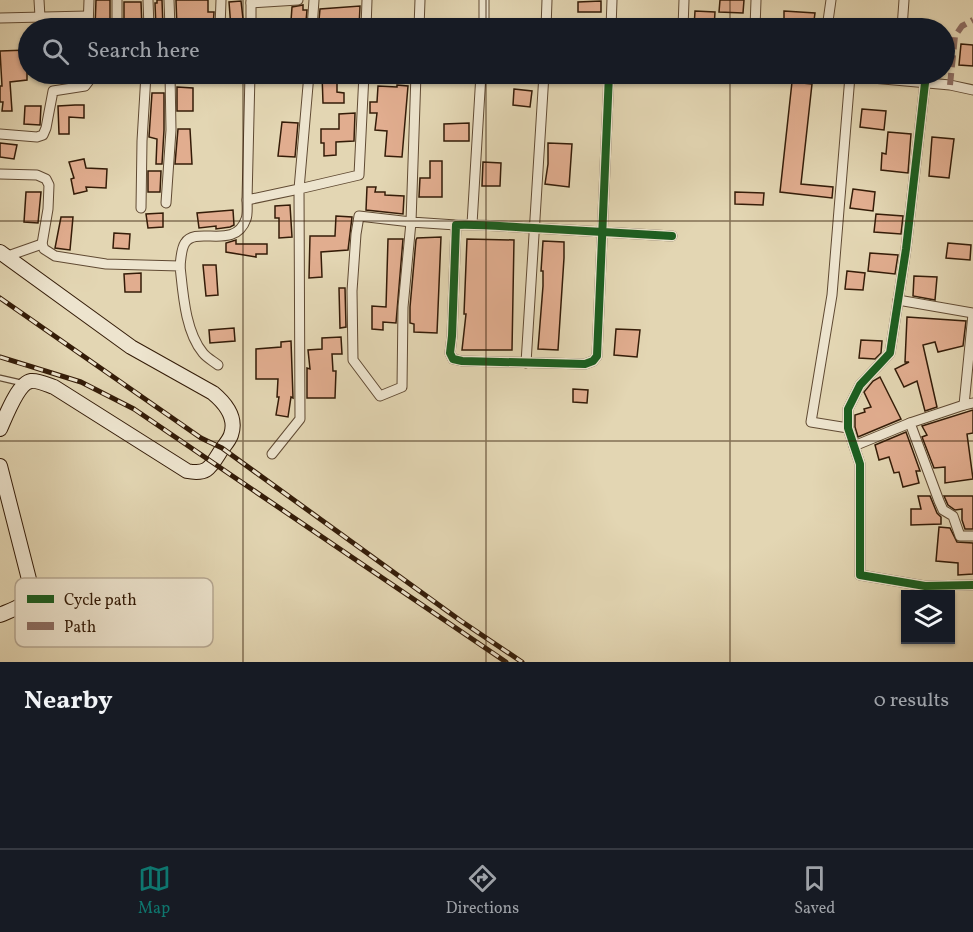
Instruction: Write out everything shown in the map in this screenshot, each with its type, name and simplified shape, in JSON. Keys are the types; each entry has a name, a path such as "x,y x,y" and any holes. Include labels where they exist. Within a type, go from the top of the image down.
{"street":[{"path":"39,0 40,17"},
{"path":"0,18 88,16 89,0"},
{"path":"117,0 117,18"},
{"path":"148,0 149,18"},
{"path":"169,0 170,18"},
{"path":"220,18 221,0"},
{"path":"251,18 251,2 298,0"},
{"path":"313,18 315,0"},
{"path":"366,18 367,0"},
{"path":"419,18 420,0"},
{"path":"484,0 484,18"},
{"path":"546,18 547,0"},
{"path":"611,18 612,0"},
{"path":"683,18 684,0"},
{"path":"755,18 756,0"},
{"path":"828,18 831,0"},
{"path":"903,18 904,0"},
{"path":"0,134 37,137 43,135 53,91 87,84"},
{"path":"141,208 145,84"},
{"path":"166,203 171,130 170,84"},
{"path":"218,365 203,354 186,316 180,266 186,240 193,237 221,237 238,231 246,218 250,84"},
{"path":"272,454 300,419 299,189 308,84"},
{"path":"247,200 359,175 364,84"},
{"path":"416,84 411,222 403,307 402,387 380,396 353,360 352,291 359,216 411,222 456,225 472,224 672,236"},
{"path":"472,224 480,84"},
{"path":"526,363 543,84"},
{"path":"456,225 450,353 453,359 585,364 593,361 597,356 608,84"},
{"path":"848,428 811,422 832,295 849,84"},
{"path":"925,84 890,352 860,385 848,410 848,428 860,464 860,575 925,586 973,585"},
{"path":"938,84 973,90"},
{"path":"0,174 37,176 46,179 49,184 48,201 42,244 44,249 55,256 134,266 180,266"},
{"path":"3,254 42,244"},
{"path":"0,429 11,404 25,384 31,381 54,387 187,471 199,473 208,469 231,435 229,412 223,402 213,393 131,347 3,254"},
{"path":"854,446 910,423 968,404 973,314 898,300"},
{"path":"910,423 943,510 953,516 960,536 973,536"},
{"path":"0,466 29,578"},
{"path":"0,615 15,608"}],"lane":[{"path":"0,378 25,384"}],"building":[{"path":"96,0 110,0 110,18 95,18"},
{"path":"157,0 162,0 163,18 156,18 155,3"},
{"path":"176,0 208,0 208,12 214,12 214,18 177,18"},
{"path":"720,0 744,0 743,13 719,12"},
{"path":"241,1 243,18 230,18 229,2"},
{"path":"601,1 601,12 578,12 578,2"},
{"path":"124,2 141,2 142,18 124,18"},
{"path":"303,5 303,10 307,10 306,18 291,18 292,7"},
{"path":"360,6 359,18 319,18 320,9"},
{"path":"695,11 715,12 715,18 695,18"},
{"path":"784,11 815,13 814,18 784,18"},
{"path":"961,44 973,45 973,66 959,65"},
{"path":"18,50 18,81 10,82 12,111 2,111 3,102 0,102 0,86 2,86 0,51"},
{"path":"322,84 337,84 337,92 344,93 344,103 323,103"},
{"path":"792,84 812,84 801,184 833,187 832,198 780,192"},
{"path":"397,85 408,86 402,157 385,156 387,131 375,130 377,113 370,113 370,102 377,102 378,86 397,87"},
{"path":"177,87 193,88 193,111 177,111"},
{"path":"514,89 532,91 530,107 513,105"},
{"path":"152,93 164,93 162,164 156,164 157,139 149,137"},
{"path":"84,105 84,118 69,117 69,134 59,134 58,106"},
{"path":"25,106 41,106 40,125 24,124"},
{"path":"862,109 886,111 884,130 860,127"},
{"path":"355,113 354,141 336,142 336,155 324,156 321,129 339,129 339,114"},
{"path":"282,122 298,123 295,157 278,156"},
{"path":"469,123 469,141 444,141 444,124"},
{"path":"178,129 190,129 192,164 175,164"},
{"path":"888,132 911,134 908,173 881,170 882,153 886,154"},
{"path":"932,137 954,139 949,178 929,176"},
{"path":"0,143 17,145 14,159 0,157"},
{"path":"548,143 572,144 569,187 545,184"},
{"path":"84,159 86,168 107,169 106,188 86,187 87,191 74,194 71,179 74,178 69,162"},
{"path":"430,161 442,161 442,197 419,197 420,178 430,178"},
{"path":"483,162 501,163 500,186 482,186"},
{"path":"148,171 161,171 160,192 148,192"},
{"path":"367,187 376,187 375,192 385,192 385,195 404,196 403,214 366,210"},
{"path":"853,189 875,192 873,211 850,208"},
{"path":"26,192 41,192 38,223 24,222"},
{"path":"735,192 764,193 763,205 735,204"},
{"path":"290,205 292,237 279,238 279,218 275,218 275,206"},
{"path":"233,210 234,225 216,229 216,226 199,228 197,213"},
{"path":"163,213 163,227 148,228 146,214"},
{"path":"876,214 903,216 901,234 874,232"},
{"path":"336,216 352,217 348,250 321,252 322,277 309,278 310,236 335,236"},
{"path":"61,217 73,217 70,250 55,248"},
{"path":"114,233 130,234 129,249 113,248"},
{"path":"441,237 437,333 414,332 414,324 410,323 410,307 416,240 417,238"},
{"path":"388,239 403,239 396,323 383,322 383,330 372,329 372,306 386,307"},
{"path":"467,239 514,240 512,350 462,350 466,314 464,314"},
{"path":"236,240 236,244 267,244 267,254 256,254 256,257 226,252 226,243"},
{"path":"543,241 564,242 558,350 538,349 543,286 543,271 541,271"},
{"path":"948,243 971,245 970,260 946,258"},
{"path":"870,253 898,255 895,274 868,271"},
{"path":"203,265 216,265 218,295 206,296"},
{"path":"847,271 865,273 863,290 845,289"},
{"path":"141,273 141,292 125,292 124,274"},
{"path":"914,276 937,277 935,300 913,296"},
{"path":"339,288 345,288 346,327 340,328"},
{"path":"907,317 966,321 963,346 938,352 935,342 923,345 937,407 925,411 917,381 904,387 895,369 909,362 905,362"},
{"path":"234,328 235,341 210,343 209,330"},
{"path":"616,329 640,330 637,357 614,355"},
{"path":"341,337 342,354 332,354 333,371 336,371 335,398 307,398 307,368 310,369 308,350 322,349 322,338"},
{"path":"861,340 882,341 881,353 875,359 859,358"},
{"path":"291,341 293,398 291,397 288,417 276,415 279,397 277,397 278,379 256,379 256,349 281,347 281,342"},
{"path":"880,377 901,419 858,437 855,415 871,407 864,392 873,381"},
{"path":"573,389 588,390 587,403 573,402"},
{"path":"973,410 973,433 967,434 973,479 945,483 945,467 934,468 922,437 927,435 922,426"},
{"path":"906,432 920,471 916,471 919,483 903,487 899,472 894,473 889,457 879,460 875,445"},
{"path":"918,496 930,496 941,517 941,524 911,525 911,509 921,509"},
{"path":"944,496 973,496 973,529 965,529 962,509 955,510 948,505"},
{"path":"939,527 950,528 957,542 973,543 973,574 958,575 958,563 936,561"}],"railway":[{"path":"0,298 201,438 222,448 461,621 522,662"},
{"path":"0,357 81,382 134,409 506,662"}],"marked path":[{"path":"955,36 962,26 973,20"}],"cycle path":[{"path":"602,232 609,84"},
{"path":"925,84 906,249 890,353 860,385 848,409 848,428 860,464 860,575 925,586 973,585"},
{"path":"456,225 602,232 597,356 593,361 585,364 453,359 450,353 456,225"},
{"path":"602,232 672,236"}]}
